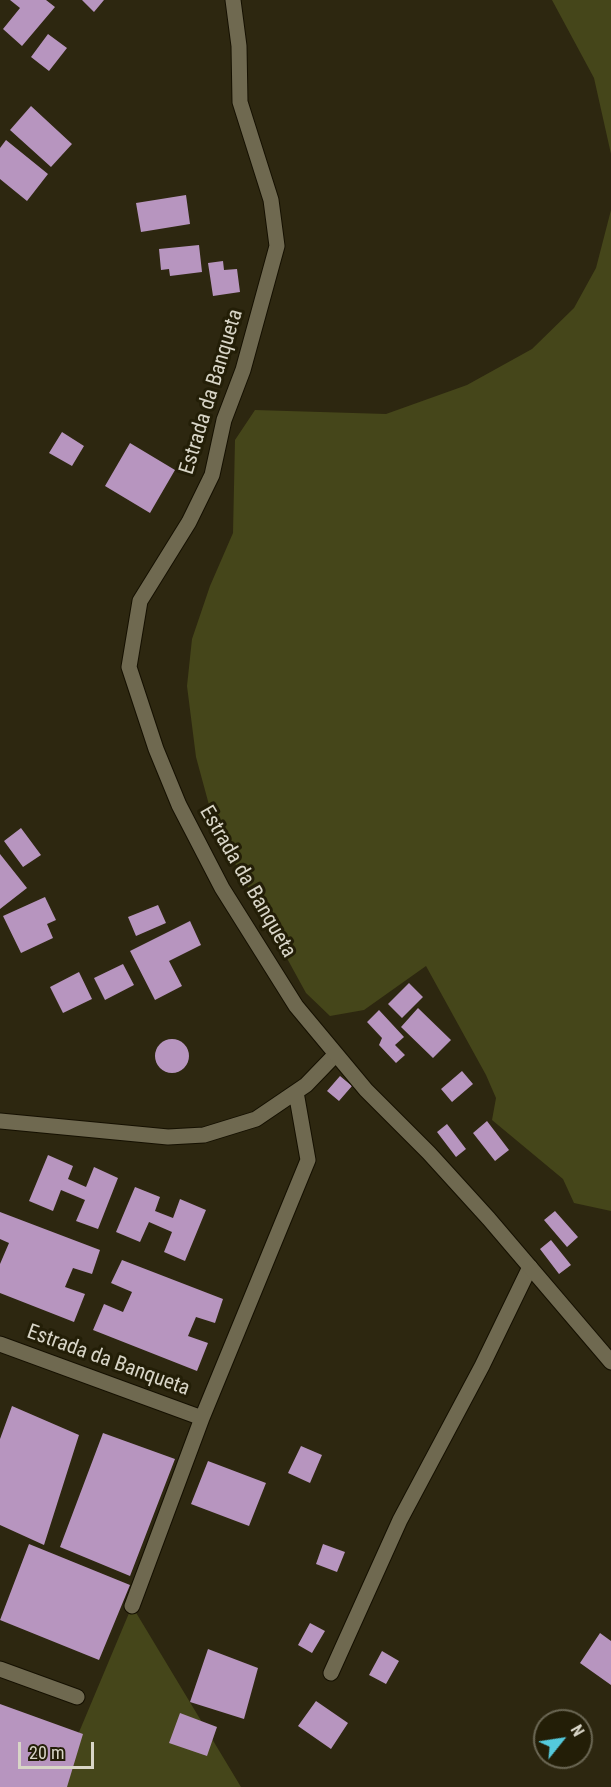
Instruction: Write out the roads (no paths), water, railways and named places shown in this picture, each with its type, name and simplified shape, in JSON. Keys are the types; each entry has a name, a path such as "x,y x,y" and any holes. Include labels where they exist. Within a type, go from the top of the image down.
{"street":[{"name":"Estrada da Banqueta","path":"233,0 238,46 240,102 271,200 277,246 243,370 224,420 212,475 189,522 140,601 129,667 156,749 175,795 222,888 296,1006 334,1055 429,1153 611,1362"},
{"path":"0,1121 168,1137 204,1135 256,1119 306,1085 334,1055"},
{"path":"132,1606 202,1418 308,1160 296,1092"},
{"path":"331,1673 400,1520 482,1366 530,1267"},
{"name":"Estrada da Banqueta","path":"0,1344 202,1418"},
{"path":"0,1669 77,1697"}]}
